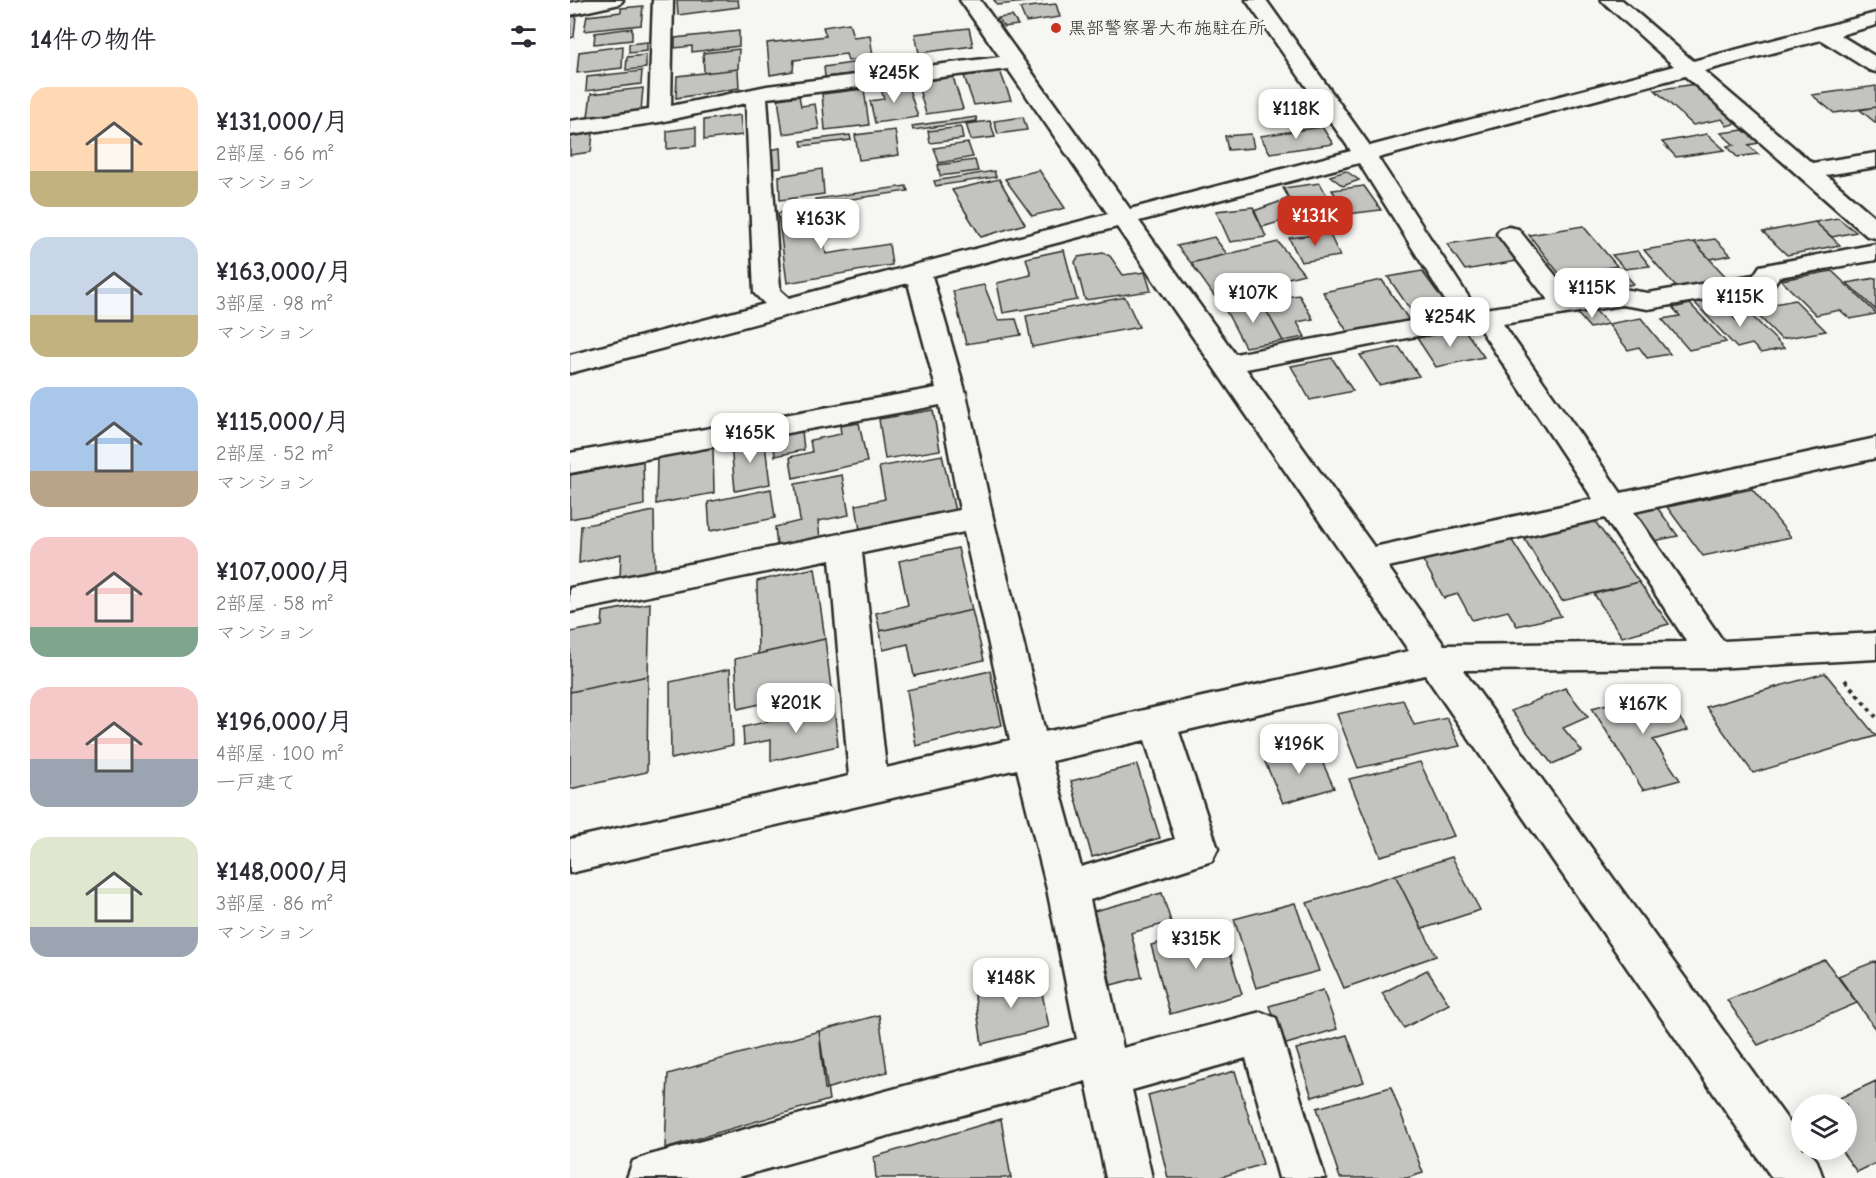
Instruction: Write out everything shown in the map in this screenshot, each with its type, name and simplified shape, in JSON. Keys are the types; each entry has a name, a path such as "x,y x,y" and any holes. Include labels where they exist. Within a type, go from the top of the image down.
{"street":[{"path":"570,9 613,0"},
{"path":"660,116 663,0"},
{"path":"970,0 1800,1178"},
{"path":"1256,0 1714,655"},
{"path":"1611,0 1876,231"},
{"path":"570,364 1126,219 1876,19"},
{"path":"1824,33 1876,66"},
{"path":"570,128 660,116 756,94 1012,62"},
{"path":"756,94 767,293 785,308"},
{"path":"1807,171 1876,160"},
{"path":"1509,234 1565,305"},
{"path":"1228,364 1478,318 1622,297 1648,301 1764,281 1769,271 1876,252"},
{"path":"918,273 952,394 977,518 1031,750 1067,889 1129,1178"},
{"path":"570,463 952,394"},
{"path":"1366,560 1876,448"},
{"path":"570,600 977,518"},
{"path":"845,544 869,788"},
{"path":"570,856 1434,659 1714,655 1876,646"},
{"path":"1067,889 1198,849 1158,722"},
{"path":"650,1178 1104,1065 1261,1033 1302,1178"}],"building":[{"path":"677,0 738,0 739,7 678,15"},
{"path":"994,0 1043,0 997,5"},
{"path":"1056,4 1060,17 1026,22 1020,8"},
{"path":"643,6 641,25 584,31 587,16 621,12 621,8"},
{"path":"576,16 574,37 570,38 570,17"},
{"path":"1012,16 1018,25 1004,27 998,18"},
{"path":"849,23 853,37 870,35 873,57 848,61 846,54 794,60 793,71 770,75 767,43 826,36 823,27"},
{"path":"632,28 632,40 594,44 595,33"},
{"path":"969,28 973,46 919,53 915,34"},
{"path":"739,31 739,46 692,52 692,46 675,48 675,38"},
{"path":"647,42 647,51 629,53 629,44"},
{"path":"623,46 622,68 577,73 579,52"},
{"path":"739,49 738,69 704,73 703,53"},
{"path":"646,55 646,68 626,70 627,57"},
{"path":"859,62 861,73 825,77 824,67"},
{"path":"738,69 739,88 676,98 677,76"},
{"path":"642,71 641,84 586,91 587,77"},
{"path":"1000,71 1011,100 974,105 964,76"},
{"path":"953,77 963,109 926,114 917,82"},
{"path":"907,83 918,117 875,123 870,101 884,99 880,86"},
{"path":"1695,84 1737,123 1727,126 1722,119 1693,125 1655,90"},
{"path":"1876,86 1876,107 1834,113 1812,95"},
{"path":"643,88 641,111 588,117 591,94"},
{"path":"864,89 869,125 825,130 822,94"},
{"path":"799,96 801,106 815,104 819,129 783,134 778,99"},
{"path":"1876,107 1876,123 1860,110"},
{"path":"740,115 742,135 704,140 704,120"},
{"path":"976,117 977,121 913,130 912,126"},
{"path":"1023,117 1027,130 998,134 994,121"},
{"path":"990,121 995,137 971,140 966,124"},
{"path":"696,127 696,146 667,149 667,131"},
{"path":"961,127 963,139 930,143 928,131"},
{"path":"1322,127 1333,144 1270,153 1260,136"},
{"path":"895,130 899,155 859,160 855,135"},
{"path":"1743,130 1759,143 1748,145 1758,154 1737,157 1727,146 1734,145 1721,133"},
{"path":"593,133 591,152 570,155 570,137"},
{"path":"1251,134 1254,148 1228,150 1225,136"},
{"path":"1707,134 1725,150 1676,157 1662,142"},
{"path":"850,135 851,140 802,146 801,141"},
{"path":"968,143 973,157 939,163 934,148"},
{"path":"780,148 781,168 771,169 770,150"},
{"path":"975,160 978,171 940,176 938,165"},
{"path":"822,169 824,194 780,200 779,176"},
{"path":"1039,170 1065,208 1032,216 1005,179"},
{"path":"994,171 996,177 936,186 934,181"},
{"path":"1346,171 1359,180 1343,186 1330,176"},
{"path":"999,179 1025,224 981,237 952,190"},
{"path":"1320,183 1339,218 1303,222 1283,188"},
{"path":"906,186 908,191 817,204 815,199"},
{"path":"1364,186 1381,210 1348,214 1332,190"},
{"path":"1287,199 1299,216 1262,227 1254,211"},
{"path":"817,207 826,254 889,244 892,265 787,283 778,213"},
{"path":"1253,207 1266,237 1230,242 1216,211"},
{"path":"1838,218 1856,232 1832,237 1815,222"},
{"path":"1815,222 1840,245 1787,255 1763,232"},
{"path":"1583,226 1617,266 1561,276 1529,235"},
{"path":"1329,233 1340,256 1301,262 1289,238"},
{"path":"1499,236 1517,261 1465,270 1447,244"},
{"path":"1214,237 1227,254 1191,263 1177,246"},
{"path":"1715,239 1731,255 1710,259 1694,242"},
{"path":"1278,242 1304,274 1215,297 1191,263"},
{"path":"1694,242 1728,279 1676,287 1644,250"},
{"path":"1064,250 1077,300 1003,313 997,283 1031,275 1026,258"},
{"path":"1638,251 1650,266 1625,269 1612,255"},
{"path":"1103,253 1110,256 1123,275 1145,272 1151,291 1085,300 1075,262 1078,257"},
{"path":"1619,268 1634,284 1611,288 1596,272"},
{"path":"1422,271 1451,311 1416,318 1388,277"},
{"path":"1832,271 1876,314 1850,319 1840,310 1816,315 1781,280"},
{"path":"1876,278 1876,310 1847,283"},
{"path":"1382,280 1409,320 1348,333 1323,292"},
{"path":"984,285 998,320 1016,319 1021,335 966,344 953,291"},
{"path":"1762,291 1775,304 1795,300 1826,331 1781,339 1756,313 1740,316 1723,298"},
{"path":"1299,295 1313,319 1297,322 1305,337 1283,341 1261,301"},
{"path":"1125,297 1139,327 1032,347 1026,316"},
{"path":"1715,299 1736,320 1752,316 1784,348 1761,353 1752,344 1737,348 1695,303"},
{"path":"1261,301 1283,341 1245,347 1224,307"},
{"path":"1690,304 1726,342 1689,350 1662,319 1680,316 1673,308"},
{"path":"1594,309 1608,324 1590,328 1577,313"},
{"path":"1641,318 1670,354 1647,358 1639,347 1628,350 1608,324"},
{"path":"1464,329 1484,357 1436,367 1417,338"},
{"path":"1399,347 1419,376 1379,385 1360,355"},
{"path":"1332,358 1353,391 1310,400 1291,366"},
{"path":"933,410 940,450 885,459 879,419"},
{"path":"859,423 867,462 793,478 790,457 812,452 810,440 841,434 840,426"},
{"path":"802,431 804,450 775,456 773,437"},
{"path":"764,437 770,484 735,491 731,444"},
{"path":"713,448 714,493 656,504 657,458"},
{"path":"942,455 955,511 860,530 856,505 885,499 879,467"},
{"path":"643,461 644,505 570,519 570,475"},
{"path":"842,475 849,515 818,521 820,538 777,547 775,527 800,521 795,484"},
{"path":"771,489 775,518 710,531 708,502"},
{"path":"1752,489 1791,537 1703,556 1667,507"},
{"path":"1656,506 1678,536 1654,541 1630,511"},
{"path":"654,511 655,570 620,577 621,554 579,563 581,526"},
{"path":"1594,520 1639,582 1562,601 1521,533"},
{"path":"1509,536 1561,616 1517,626 1508,611 1472,620 1458,594 1444,598 1421,557"},
{"path":"958,548 972,610 880,631 876,613 908,605 899,561"},
{"path":"815,568 825,639 758,654 757,581"},
{"path":"1639,582 1669,624 1622,637 1594,594"},
{"path":"650,603 648,676 570,692 570,632 602,626 603,612"},
{"path":"972,610 984,660 914,676 908,644 883,650 880,631"},
{"path":"825,639 831,688 738,709 735,659"},
{"path":"730,669 733,745 671,759 670,682"},
{"path":"990,671 1002,725 916,746 907,690"},
{"path":"1825,673 1876,736 1753,773 1706,707"},
{"path":"648,676 647,772 570,789 570,692"},
{"path":"1565,688 1588,717 1563,728 1582,751 1552,764 1511,711"},
{"path":"1660,690 1688,730 1653,740 1680,780 1643,790 1592,708"},
{"path":"1403,700 1414,725 1447,718 1460,746 1358,768 1337,714"},
{"path":"834,707 838,746 771,761 771,740 744,745 743,727"},
{"path":"1316,748 1334,788 1283,803 1265,762"},
{"path":"1420,762 1454,836 1380,856 1349,779"},
{"path":"1137,765 1160,838 1092,857 1071,781"},
{"path":"1452,857 1480,910 1422,929 1395,875"},
{"path":"1395,875 1436,956 1344,988 1307,903"},
{"path":"1162,893 1171,922 1131,933 1142,977 1111,985 1094,911"},
{"path":"1295,903 1319,971 1256,988 1234,919"},
{"path":"1221,927 1242,994 1170,1014 1151,945"},
{"path":"1825,960 1857,1003 1758,1045 1727,1000"},
{"path":"1876,961 1876,1029 1838,976"},
{"path":"1427,970 1449,1004 1404,1028 1382,993"},
{"path":"1038,974 1049,1027 982,1044 974,991"},
{"path":"1323,990 1337,1029 1283,1045 1269,1006"},
{"path":"879,1015 887,1072 825,1089 819,1031"},
{"path":"819,1031 829,1100 665,1148 668,1074"},
{"path":"1347,1035 1364,1082 1312,1097 1296,1049"},
{"path":"1235,1071 1263,1164 1218,1178 1168,1178 1148,1095"},
{"path":"1876,1081 1876,1163 1857,1172 1848,1160 1857,1160 1857,1094 1848,1094"},
{"path":"1391,1087 1423,1173 1407,1178 1340,1178 1317,1108"},
{"path":"1001,1119 1011,1178 876,1178 874,1157"}],"place":[{"name":"黒部警察署大布施駐在所","path":"1056,28"}]}
